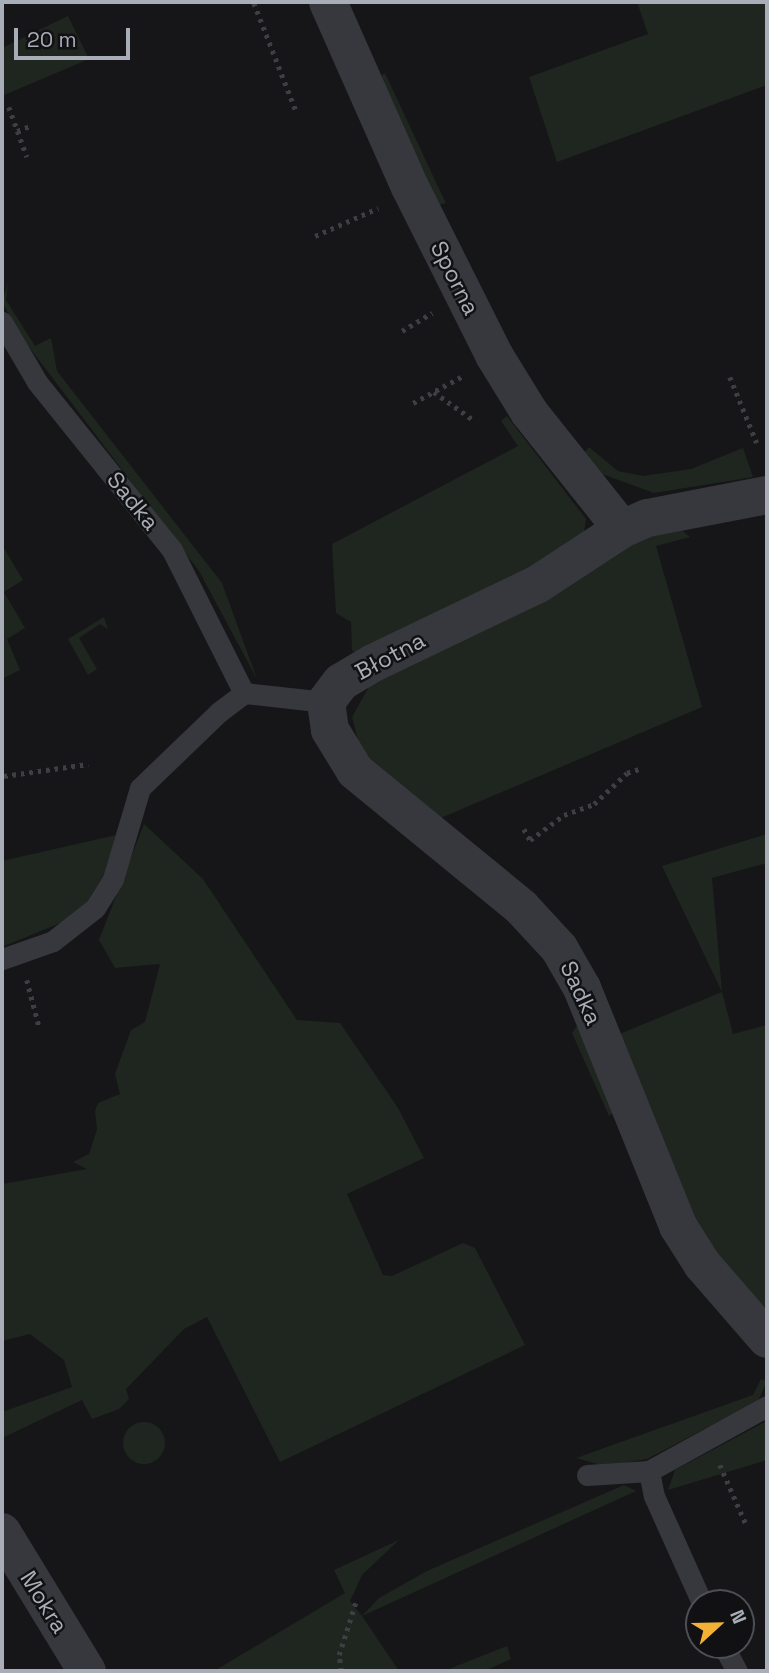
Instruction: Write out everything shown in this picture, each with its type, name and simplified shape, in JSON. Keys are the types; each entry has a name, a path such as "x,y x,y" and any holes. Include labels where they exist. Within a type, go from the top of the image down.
{"street":[{"name":"Sporna","path":"328,2 410,187 497,361 528,412 622,530"},
{"name":"Błotna","path":"326,702 341,682 373,663 538,584 622,530 647,518 767,495"},
{"name":"Sadka","path":"326,702 330,730 355,771 521,907 559,948 582,988 678,1226 702,1264 767,1339"},
{"name":"Mokra","path":"2,1532 88,1671"}],"lane":[{"name":"Sadka","path":"2,322 37,382 172,550 244,693"},
{"path":"2,959 53,941 94,908 113,879 140,789 244,693 326,702"},
{"path":"587,1475 649,1471 767,1406"},
{"path":"649,1471 654,1496 696,1589"}],"path":[{"path":"254,3 296,111"},
{"path":"9,107 27,157"},
{"path":"17,131 30,126"},
{"path":"315,236 390,203"},
{"path":"402,331 438,308"},
{"path":"413,403 473,370"},
{"path":"730,377 757,443"},
{"path":"434,392 475,421"},
{"path":"4,776 88,764"},
{"path":"524,829 530,840 564,815 594,804 627,773 642,768"},
{"path":"26,977 38,1027"},
{"path":"723,1474 746,1524"},
{"path":"341,1671 339,1655 356,1601"}],"shaded area":[{"path":"637,2 767,2 767,85 557,162 529,77 648,34"},
{"path":"68,16 89,59 2,96 2,48"},
{"path":"385,73 446,203 439,205 381,76"},
{"path":"8,284 6,300 35,346 51,338 57,371 222,583 257,679 199,571 23,339 2,302"},
{"path":"507,416 586,519 583,538 360,658 352,650 351,622 336,613 332,544 518,446 501,421"},
{"path":"589,447 618,471 643,476 691,469 743,448 753,477 654,493 602,474 582,456"},
{"path":"678,527 690,537 656,546 702,707 429,823 362,756 352,717 373,680 626,544"},
{"path":"2,545 23,580 4,592 25,628 7,639 20,670 2,679"},
{"path":"104,617 108,629 100,624 79,638 97,669 88,675 68,639"},
{"path":"144,824 203,879 297,1020 340,1023 398,1108 424,1158 347,1194 383,1275 392,1276 463,1243 475,1248 525,1345 280,1462 207,1317 184,1329 126,1389 129,1399 119,1409 92,1419 82,1400 2,1438 2,1412 72,1387 64,1360 30,1334 2,1341 2,1184 87,1169 73,1162 89,1154 97,1129 95,1111 98,1103 120,1094 115,1074 131,1030 145,1022 160,964 115,968 99,940"},
{"path":"767,834 767,863 712,878 722,992 662,866"},
{"path":"116,835 106,871 86,904 70,919 2,947 2,861"},
{"path":"479,889 538,937 570,984 619,1107 609,1116 572,1033 581,1020 560,977 514,923 481,898"},
{"path":"722,992 733,1034 767,1025 767,1306 759,1308 694,1234 617,1035"},
{"path":"761,1379 767,1381 758,1401 647,1459 604,1466 576,1458 753,1395"},
{"path":"767,1421 767,1460 668,1490 675,1470"},
{"path":"144,1422 159,1428 165,1443 159,1458 144,1464 129,1458 123,1443 129,1428"},
{"path":"624,1485 636,1491 362,1616 379,1598 427,1571"},
{"path":"399,1540 362,1575 350,1601 399,1671 214,1671 345,1593 334,1570"},
{"path":"507,1646 511,1659 484,1671 444,1671"}]}
